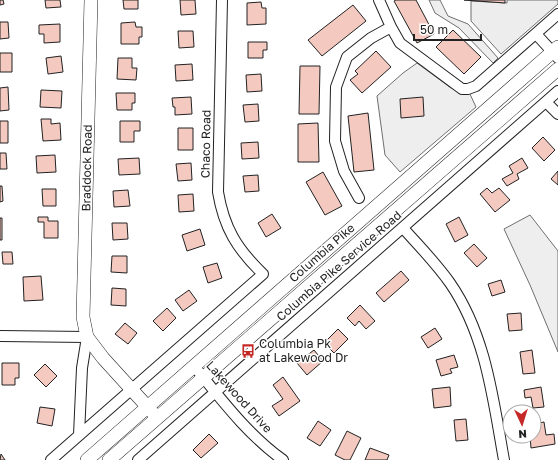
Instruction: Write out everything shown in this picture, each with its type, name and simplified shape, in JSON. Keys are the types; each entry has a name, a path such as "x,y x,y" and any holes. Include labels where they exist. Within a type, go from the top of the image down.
{"main road":[{"name":"Braddock Road","path":"92,0 83,317 87,337 103,358 157,418"},
{"name":"Columbia Pike","path":"87,460 556,52"},
{"name":"Columbia Pike","path":"109,460 558,69"}],"street":[{"name":"Chaco Road","path":"131,389 263,274 249,260 233,239 225,223 220,207 218,192 222,0"},
{"path":"378,0 400,43 462,89 468,89 476,86 558,14"},
{"path":"359,198 344,171 335,141 336,87 347,57 370,38 391,27"},
{"path":"536,34 556,52"},
{"name":"Columbia Pike Service Road","path":"138,460 558,91"},
{"path":"546,102 558,114"},
{"path":"403,228 451,284 474,328 487,367 504,460"},
{"path":"0,336 87,337"},
{"name":"Braddock Road","path":"79,435 82,368 87,337"},
{"name":"Lakewood Drive","path":"194,366 247,428 263,444 283,460"},
{"path":"51,460 131,389"}],"shaded area":[{"path":"429,0 440,0 448,16 468,24 498,58 493,63 459,28 435,13"},
{"path":"507,0 558,0 558,4 501,54 471,21 471,1 507,3"},
{"path":"417,63 451,88 469,92 476,107 400,172 385,155 377,96"},
{"path":"530,215 558,251 558,352 530,285 504,229"}],"building":[{"path":"0,0 3,0 4,4 0,5"},
{"path":"45,0 60,0 61,7 46,8"},
{"path":"123,0 138,0 138,9 124,9"},
{"path":"180,0 195,0 196,14 181,15"},
{"path":"416,0 434,34 417,43 394,1"},
{"path":"464,0 505,0 505,3"},
{"path":"261,2 262,8 266,8 266,24 247,25 247,3"},
{"path":"353,5 366,21 322,56 308,40"},
{"path":"0,22 8,22 9,38 0,39"},
{"path":"135,22 136,27 142,27 142,37 139,37 139,44 121,44 121,23"},
{"path":"60,24 60,42 44,43 44,34 39,34 39,25"},
{"path":"453,30 481,57 464,74 436,47"},
{"path":"178,31 193,31 194,47 179,48"},
{"path":"248,42 267,42 267,50 263,50 263,58 248,58"},
{"path":"376,51 391,67 362,93 350,80 358,74 355,71"},
{"path":"0,53 12,53 12,72 0,72"},
{"path":"61,56 63,72 48,74 46,58"},
{"path":"118,58 132,58 132,68 137,68 136,80 117,79"},
{"path":"192,64 193,80 176,81 175,65"},
{"path":"300,66 320,66 319,114 299,114"},
{"path":"261,74 262,91 247,92 246,75"},
{"path":"8,87 9,110 0,111 0,88"},
{"path":"41,90 62,91 61,108 40,107"},
{"path":"116,93 135,93 135,103 132,103 132,110 117,110"},
{"path":"191,97 192,114 175,115 175,107 173,107 172,98"},
{"path":"423,97 424,116 401,118 400,99"},
{"path":"258,104 259,121 245,122 243,105"},
{"path":"368,113 374,170 354,172 348,116"},
{"path":"41,119 51,119 51,124 60,123 61,140 43,141"},
{"path":"0,121 8,121 8,143 0,143"},
{"path":"120,121 140,121 140,131 134,131 134,142 120,142"},
{"path":"318,123 319,162 298,162 298,124"},
{"path":"178,128 193,128 193,150 178,150"},
{"path":"543,137 555,150 544,161 532,148"},
{"path":"258,142 259,158 242,159 241,143"},
{"path":"0,153 6,153 7,169 0,169"},
{"path":"55,155 56,172 37,173 36,156"},
{"path":"139,158 140,174 119,175 118,159"},
{"path":"522,158 528,168 517,174 519,179 507,186 502,179 513,173 509,166"},
{"path":"191,163 192,180 178,181 176,164"},
{"path":"558,171 558,185 551,179"},
{"path":"323,172 342,206 325,215 306,182"},
{"path":"258,175 259,191 245,192 243,176"},
{"path":"0,186 2,186 3,201 0,202"},
{"path":"487,188 492,193 499,188 510,200 495,212 480,194"},
{"path":"42,189 56,189 56,206 43,206"},
{"path":"128,190 130,206 114,207 113,191"},
{"path":"193,194 194,211 179,212 178,195"},
{"path":"272,214 281,228 266,237 258,223"},
{"path":"38,217 48,217 48,221 58,221 58,238 44,238 44,222 38,222"},
{"path":"459,217 468,235 455,242 446,224"},
{"path":"0,218 2,218 2,240 0,240"},
{"path":"112,223 127,223 128,239 113,240"},
{"path":"200,229 205,245 187,251 182,235"},
{"path":"474,244 487,258 477,267 464,253"},
{"path":"2,252 12,252 13,264 3,264"},
{"path":"112,256 127,256 127,273 111,272"},
{"path":"217,263 222,278 208,283 203,267"},
{"path":"401,271 409,280 384,302 376,293"},
{"path":"41,276 43,300 24,301 23,277"},
{"path":"501,280 505,292 492,296 488,284"},
{"path":"112,288 126,289 126,306 111,305"},
{"path":"189,290 197,301 183,311 175,300"},
{"path":"360,305 375,321 366,329 359,321 355,326 347,318"},
{"path":"167,308 176,318 163,331 153,321"},
{"path":"521,313 522,330 509,331 507,314"},
{"path":"125,323 137,333 128,344 115,334"},
{"path":"435,328 442,339 428,348 421,337"},
{"path":"338,329 348,339 334,353 324,343"},
{"path":"314,350 323,361 307,375 297,363"},
{"path":"532,350 535,373 523,374 520,352"},
{"path":"454,355 458,367 450,369 452,373 441,376 436,360"},
{"path":"2,363 19,363 19,378 15,378 15,385 2,385"},
{"path":"45,364 57,376 46,387 34,375"},
{"path":"283,377 300,401 279,416 272,406 283,399 273,385"},
{"path":"450,387 451,406 434,408 432,389"},
{"path":"541,387 544,407 542,407 542,404 532,404 531,397 525,398 524,390"},
{"path":"40,407 55,409 52,426 37,423"},
{"path":"466,419 468,440 456,441 454,420"},
{"path":"318,421 331,430 320,446 307,438"},
{"path":"542,422 544,422 546,435 554,434 555,444 531,448 531,444 542,444"},
{"path":"347,431 361,438 350,460 345,460 335,455"},
{"path":"209,434 218,443 201,458 193,450"},
{"path":"370,448 389,455 387,460 365,460"},
{"path":"1,454 5,460 0,460"}],"place":[{"name":"Columbia Pk at Lakewood Dr","path":"248,351"}]}
